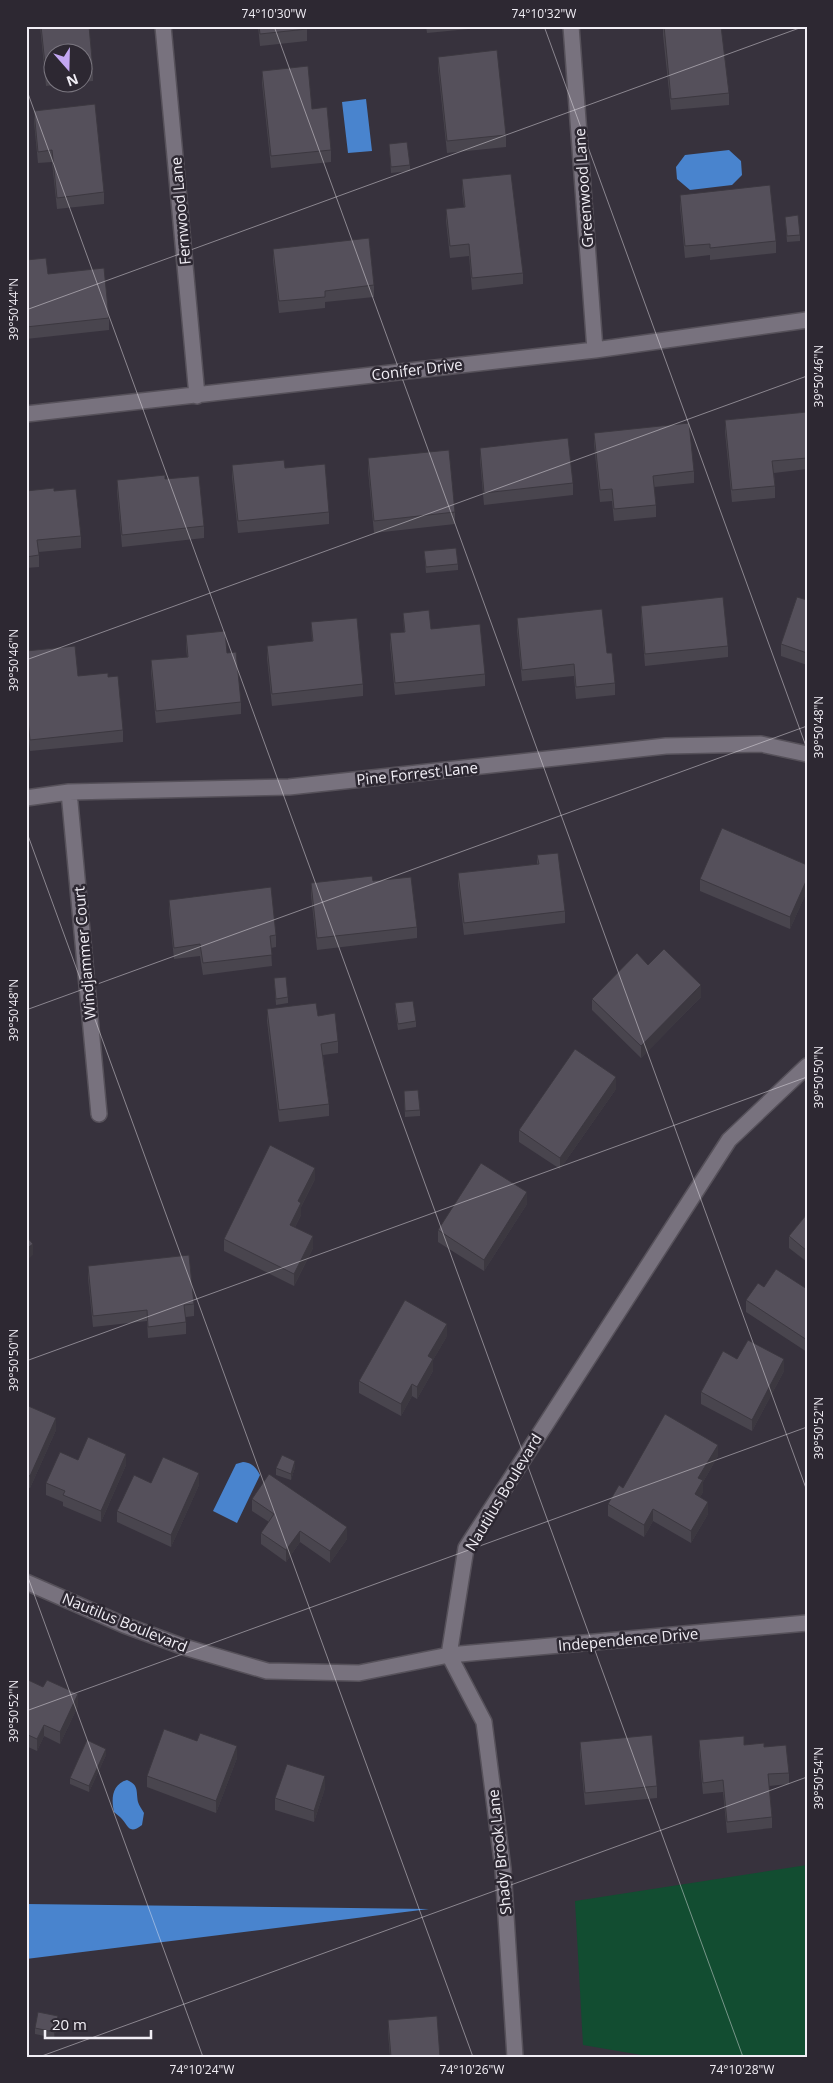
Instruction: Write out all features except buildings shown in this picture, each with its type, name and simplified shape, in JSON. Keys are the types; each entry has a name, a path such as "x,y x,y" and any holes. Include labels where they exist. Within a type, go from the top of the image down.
{"street":[{"name":"Fernwood Lane","path":"163,26 197,396"},
{"name":"Greenwood Lane","path":"571,26 595,350"},
{"name":"Conifer Drive","path":"26,414 595,350 807,320"},
{"name":"Pine Forrest Lane","path":"26,798 69,792 289,787 666,746 761,744 807,754"},
{"name":"Windjammer Court","path":"69,792 99,1114"},
{"name":"Nautilus Boulevard","path":"26,1582 124,1625 184,1648 267,1671 359,1673 449,1655 466,1548 729,1140 807,1066"},
{"name":"Independence Drive","path":"449,1655 807,1623"},
{"name":"Shady Brook Lane","path":"449,1655 484,1722 503,1869 515,2057"}],"green space":[{"path":"807,1865 807,2057 653,2057 583,2045 575,1901"}],"water":[{"path":"366,99 372,151 348,153 342,102"},
{"path":"729,150 741,161 742,175 732,185 690,190 677,179 676,167 685,155"},
{"path":"243,1462 253,1466 260,1475 237,1523 213,1511 236,1464"},
{"path":"127,1780 134,1784 138,1803 144,1813 142,1825 134,1829 129,1828 114,1812 113,1807 113,1797 116,1788"},
{"path":"26,1904 429,1909 26,1959"}]}
